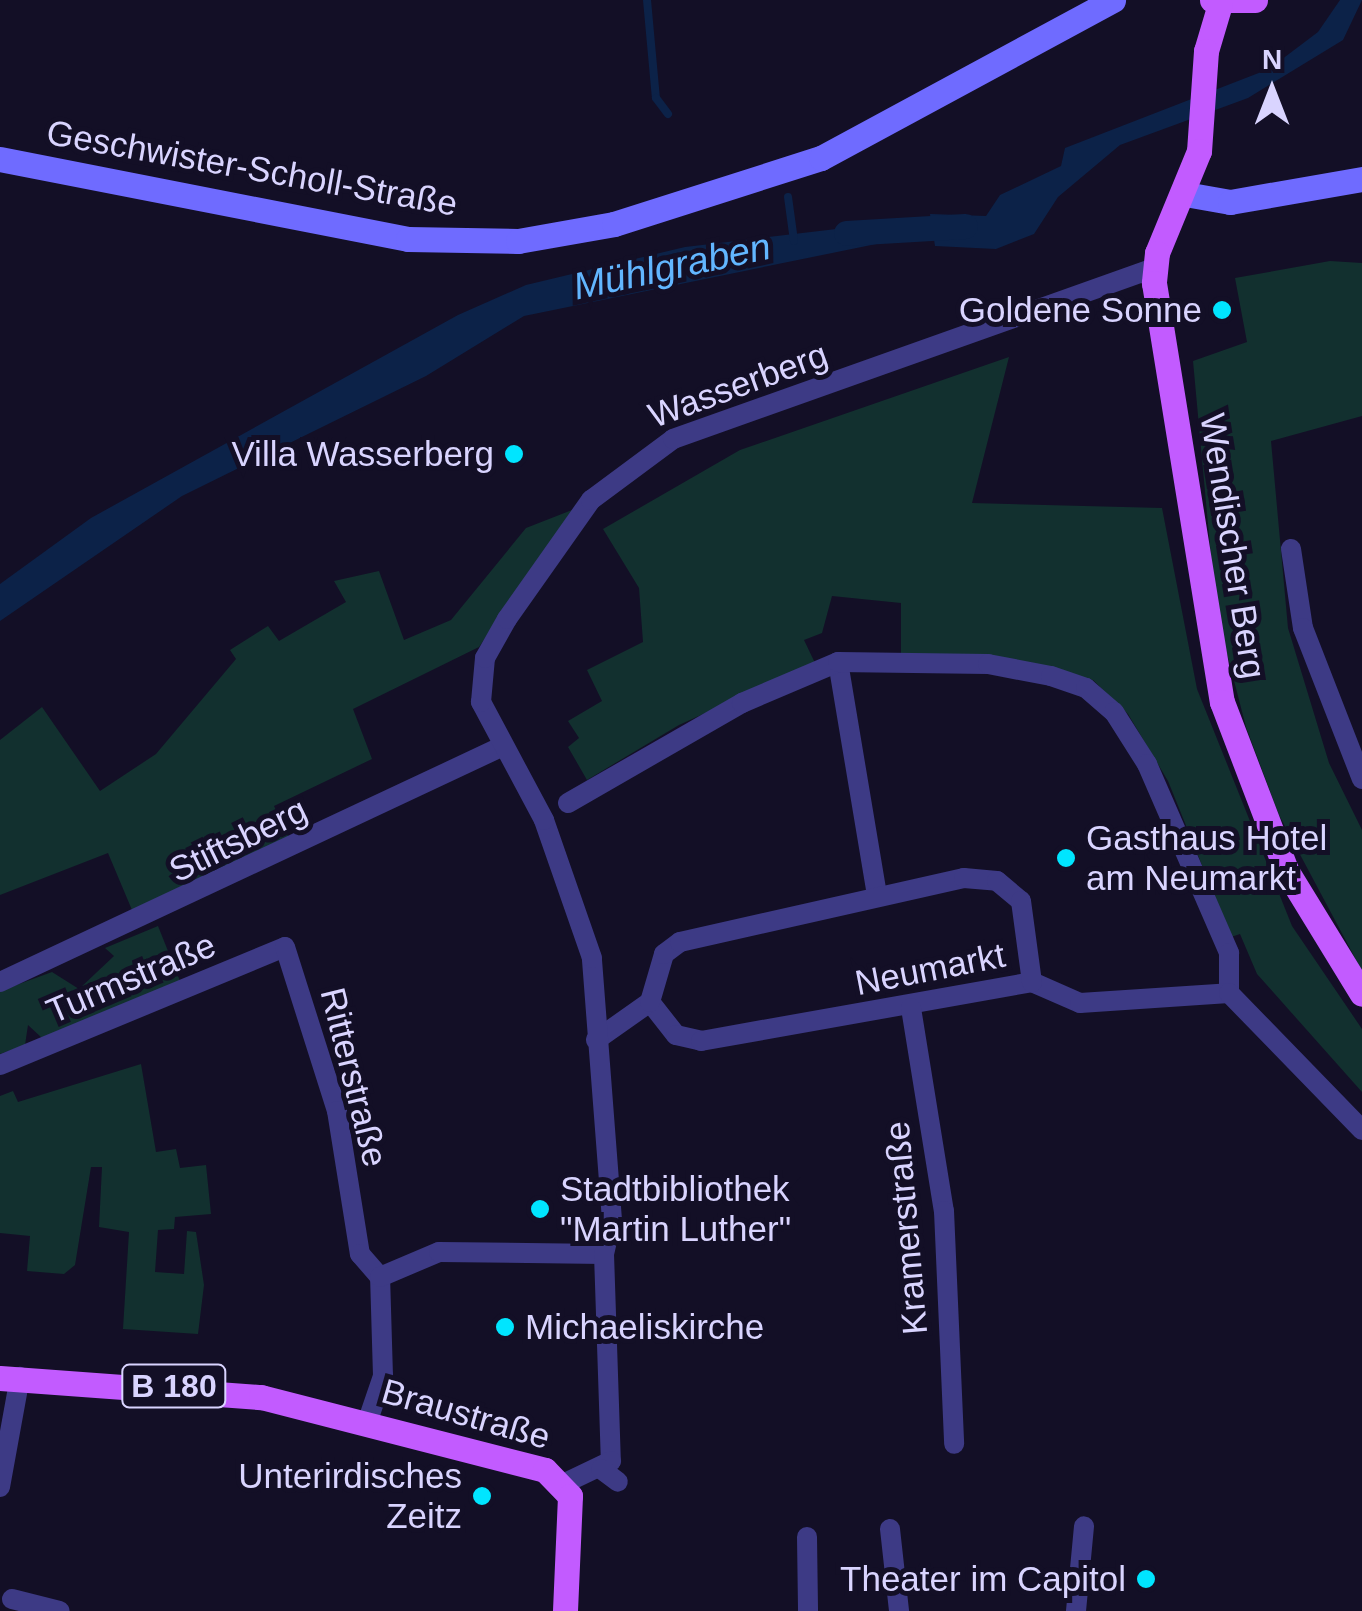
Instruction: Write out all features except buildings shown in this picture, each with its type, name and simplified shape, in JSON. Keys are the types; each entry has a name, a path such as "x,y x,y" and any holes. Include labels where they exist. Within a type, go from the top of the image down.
{"main road":[{"path":"1154,268 1185,194 1203,118 1216,2 1255,0"},
{"name":"Wendischer Berg","path":"1154,268 1228,720 1286,870 1362,994"},
{"name":"B 180","path":"10,1378 217,1391 356,1420"},
{"name":"Braustraße","path":"356,1420 565,1483"},
{"path":"565,1483 566,1611"}],"street":[{"name":"Geschwister-Scholl-Straße","path":"0,158 448,244 614,224 782,173 900,120 1114,0"},
{"path":"1185,194 1230,202 1362,179"},
{"name":"Wasserberg","path":"596,1040 592,958 544,820 501,748 482,702 485,658 591,500 629,464 672,439 1154,268"},
{"path":"1291,549 1303,628 1362,779"},
{"path":"568,804 742,703 838,662 988,664 1086,688 1147,764 1229,953 1229,993 1362,1130"},
{"path":"838,662 877,895"},
{"name":"Stiftsberg","path":"0,982 501,748"},
{"name":"Neumarkt","path":"996,881 1030,918 1032,982 1002,993 696,1041 661,1022 650,1002 664,954 680,942 877,895 996,881"},
{"name":"Turmstraße","path":"0,1064 285,946"},
{"name":"Ritterstraße","path":"285,946 337,1111 360,1254 380,1277"},
{"path":"1032,982 1080,1004 1229,993"},
{"path":"565,1483 610,1475 613,1446 604,1254 612,1220 596,1040 650,1002"},
{"name":"Kramerstraße","path":"911,1008 944,1211 954,1444"},
{"path":"356,1420 383,1376 380,1277 438,1252 604,1254"},
{"path":"0,1487 10,1378"},
{"path":"1076,1611 1084,1526"},
{"path":"890,1530 897,1603"},
{"path":"807,1536 808,1611"},
{"path":"12,1599 60,1611"}],"green space":[{"path":"1330,261 1362,263 1362,416 1271,441 1288,628 1329,763 1362,830 1362,971 1279,815 1246,727 1216,611 1193,361 1247,342 1235,278"},
{"path":"1009,357 972,503 1162,508 1197,689 1292,926 1362,1029 1362,1092 1257,974 1240,934 1231,937 1168,781 1128,714 1093,680 901,653 901,603 832,596 822,633 804,640 815,663 679,725 587,780 568,747 579,738 568,721 602,701 587,670 643,642 639,588 603,529 740,450"},
{"path":"572,510 479,647 353,709 372,759 274,806 289,838 132,910 108,853 0,895 0,740 42,707 100,791 156,754 236,659 230,650 268,626 279,641 346,602 334,581 379,571 404,640 451,620 526,528"},
{"path":"158,926 180,981 42,1038 28,1025 25,1045 0,1054 0,991 52,972 79,989 114,956 105,948"},
{"path":"141,1064 156,1152 176,1149 180,1168 206,1165 211,1214 175,1217 174,1229 158,1230 155,1272 184,1274 187,1231 196,1232 204,1285 198,1334 123,1329 129,1232 99,1227 102,1167 91,1167 75,1265 64,1274 27,1271 30,1236 0,1233 0,1096 13,1091 18,1102"}],"water":[{"path":"1340,0 1362,0 1343,40 1248,98 1120,145 1058,197 1034,234 996,249 935,246 930,214 986,216 1000,195 1061,166 1065,148 1269,69 1318,32"},
{"path":"879,224 881,243 524,316 426,376 182,496 0,621 0,584 91,518 458,315 526,285 685,247"}],"waterway":[{"path":"647,0 656,98 668,114"},
{"path":"788,197 794,241"},
{"name":"Mühlgraben","path":"846,233 965,226"}],"place":[{"name":"Goldene Sonne","path":"1222,310"},
{"name":"Villa Wasserberg","path":"514,454"},
{"name":"Gasthaus Hotel am Neumarkt","path":"1066,858"},
{"name":"Stadtbibliothek \"Martin Luther\"","path":"540,1209"},
{"name":"Michaeliskirche","path":"505,1327"},
{"name":"Unterirdisches Zeitz","path":"482,1496"},
{"name":"Theater im Capitol","path":"1146,1579"}]}
